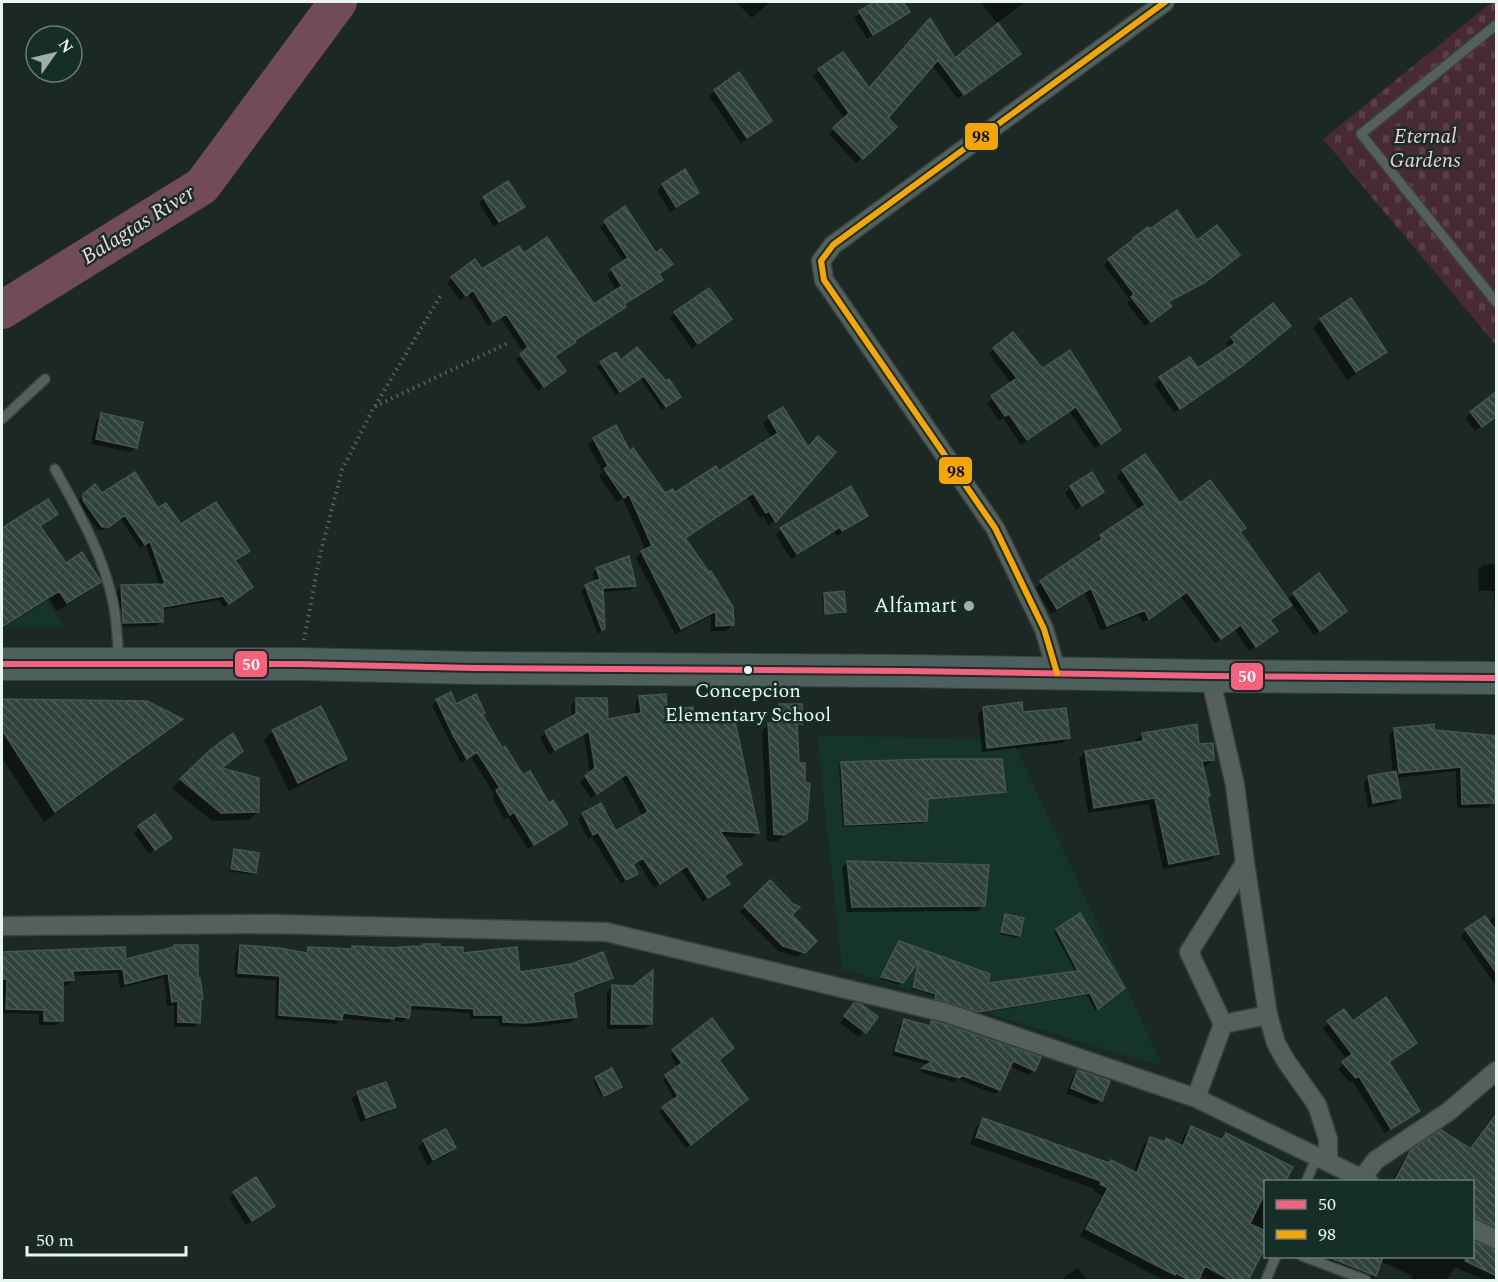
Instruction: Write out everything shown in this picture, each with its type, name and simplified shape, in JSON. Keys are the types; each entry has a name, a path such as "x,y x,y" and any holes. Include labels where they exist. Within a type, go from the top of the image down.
{"highway":[{"path":"2,664 300,664 1497,678"}],"street":[{"path":"1057,673 1044,629 994,528 824,280 821,261 833,245 1165,2"},
{"path":"1210,676 1235,785 1268,1015 1276,1044 1317,1105 1328,1139 1322,1159"},
{"path":"1196,1098 1222,1024 1190,952 1245,863"},
{"path":"2,926 272,924 606,932 947,1013 1196,1098 1366,1180 1376,1160 1448,1112 1497,1071"},
{"path":"1222,1024 1268,1015"},
{"path":"1474,1228 1497,1239"}],"lane":[{"path":"1496,299 1361,134 1497,25"},
{"path":"2,419 45,379"},
{"path":"55,469 85,523 100,556 113,602 120,663"},
{"path":"1307,1180 1322,1159"},
{"path":"1266,1281 1276,1258"},
{"path":"1305,1258 1366,1281"}],"path":[{"path":"300,664 320,555 342,470 374,407 442,293"},
{"path":"374,407 510,342"}],"shaded area":[{"path":"2,535 65,627 2,629"},
{"name":"Concepcion Elementary School","path":"817,735 1013,740 1163,1067 842,969"}],"green space":[{"name":"Eternal Gardens","path":"1492,2 1496,2 1496,345 1323,139"}],"building":[{"path":"874,2 903,2 910,12 873,35 859,11"},
{"path":"930,18 955,58 998,23 1021,54 964,95 938,60 888,118 897,127 863,159 833,128 849,113 818,69 843,52 869,88"},
{"path":"739,72 772,121 747,138 714,90"},
{"path":"685,169 699,193 676,207 662,184"},
{"path":"508,181 525,207 499,222 483,197"},
{"path":"625,206 656,253 661,249 673,264 659,274 663,280 624,304 626,307 575,340 576,342 555,356 566,371 544,387 520,354 528,347 506,314 493,322 473,290 466,296 451,277 475,259 482,269 519,246 524,253 547,237 594,304 622,286 611,269 628,258 604,221"},
{"path":"1177,210 1197,240 1217,225 1240,255 1204,283 1168,302 1172,306 1151,322 1131,297 1134,294 1108,259 1148,227 1150,229"},
{"path":"709,288 732,319 698,344 674,312"},
{"path":"1351,298 1387,352 1356,372 1320,319"},
{"path":"1273,303 1291,326 1242,366 1180,409 1159,377 1190,357 1198,368 1235,343 1231,337"},
{"path":"1013,332 1043,368 1070,350 1121,430 1101,444 1076,407 1027,440 1009,414 1005,416 991,396 1017,378 993,348"},
{"path":"637,347 666,381 669,379 681,397 666,407 644,376 620,392 600,362 616,352 621,360"},
{"path":"1497,391 1497,416 1482,427 1470,412"},
{"path":"783,407 808,447 818,436 836,452 776,522 769,511 766,513 753,493 685,538 709,572 711,571 733,607 734,625 716,626 716,611 681,629 641,551 652,546 629,494 624,498 604,469 608,466 593,438 616,425 630,451 633,448 665,493 673,489 674,493 716,466 719,471 778,433 768,416"},
{"path":"101,413 143,422 137,448 96,439"},
{"path":"1145,454 1180,503 1210,480 1246,528 1240,532 1292,605 1270,620 1278,631 1256,647 1241,625 1221,639 1187,592 1149,619 1145,610 1107,626 1091,588 1057,609 1040,581 1102,539 1100,535 1145,505 1122,470"},
{"path":"135,472 158,508 166,503 181,524 216,502 250,551 235,560 253,587 229,604 223,596 163,607 163,622 123,623 121,585 165,584 150,541 145,545 125,515 109,527 102,527 83,500 83,494 95,484 102,493"},
{"path":"1092,472 1104,492 1082,506 1070,486"},
{"path":"851,486 868,516 842,531 840,527 797,554 780,528"},
{"path":"48,499 58,514 40,526 66,563 82,552 101,582 67,603 59,591 2,627 2,528"},
{"path":"629,556 636,586 603,588 605,629 602,630 585,585 600,579 596,568"},
{"path":"1319,573 1347,611 1320,631 1293,593"},
{"path":"844,591 846,612 825,614 824,593"},
{"path":"451,692 456,704 476,694 485,713 482,714 502,748 505,746 523,775 530,771 549,803 553,800 568,824 534,845 514,812 510,815 496,790 500,788 477,752 467,759 453,735 436,699"},
{"path":"666,694 667,709 693,707 694,721 733,712 759,833 720,831 742,864 724,876 730,884 708,898 687,866 660,884 643,858 633,864 638,874 626,880 598,832 593,835 582,813 601,803 616,831 648,812 627,774 597,794 585,776 595,768 589,731 555,750 545,731 576,714 576,698 607,698 608,719 641,713 639,696"},
{"path":"2,699 147,701 183,719 55,812 2,730"},
{"path":"1022,702 1023,712 1066,708 1070,738 987,748 983,707"},
{"path":"779,704 802,704 803,724 797,724 799,763 805,763 805,783 810,783 807,820 784,835 774,834 768,723 779,722"},
{"path":"321,706 347,759 298,783 272,730"},
{"path":"1197,724 1199,744 1213,743 1214,760 1202,761 1219,854 1169,864 1155,798 1094,808 1085,751 1143,741 1142,733"},
{"path":"1434,724 1434,730 1497,736 1497,766 1494,766 1495,803 1462,804 1461,767 1399,773 1394,728"},
{"path":"233,733 243,751 222,768 259,778 259,812 221,813 180,779 210,750"},
{"path":"1002,759 1006,792 928,799 927,821 845,825 841,762"},
{"path":"1396,771 1401,798 1373,803 1368,776"},
{"path":"155,814 172,838 155,850 138,826"},
{"path":"234,849 259,853 256,873 231,869"},
{"path":"847,861 989,865 985,906 852,907"},
{"path":"770,880 793,904 800,907 792,915 817,941 805,953 783,946 744,906"},
{"path":"1080,913 1125,988 1098,1009 1090,993 979,1012 935,999 936,994 913,987 919,961 903,983 881,977 899,941 990,974 988,983 1078,971 1056,929"},
{"path":"1005,914 1024,918 1020,936 1001,932"},
{"path":"1485,916 1497,932 1497,974 1465,929"},
{"path":"422,944 463,947 463,953 517,947 520,972 571,964 603,952 613,978 573,993 577,1017 526,1023 503,1022 503,1015 474,1015 474,1009 411,1005 409,1018 395,1016 394,1019 343,1013 342,1020 279,1015 280,976 238,973 240,945 307,953 308,947 401,948 422,946"},
{"path":"174,945 198,945 198,978 200,978 203,999 201,999 200,1023 178,1022 178,1001 172,1002 168,973 125,984 123,969 73,971 74,980 63,981 63,1021 44,1021 44,1010 6,1009 7,979 2,979 2,952 125,947 126,959 174,947"},
{"path":"653,970 652,1024 611,1024 612,985 633,986"},
{"path":"1386,997 1417,1043 1389,1062 1420,1111 1391,1129 1359,1076 1356,1078 1342,1062 1352,1054 1327,1021 1344,1009 1353,1021"},
{"path":"854,1003 861,1004 878,1017 866,1033 844,1016"},
{"path":"712,1018 734,1048 719,1060 748,1099 691,1145 662,1107 678,1096 665,1075 682,1063 672,1050"},
{"path":"904,1019 930,1026 931,1021 944,1024 1041,1057 1035,1071 1013,1061 1000,1090 961,1075 960,1078 922,1068 932,1061 895,1051"},
{"path":"612,1068 622,1087 604,1096 595,1077"},
{"path":"1078,1070 1110,1081 1102,1101 1071,1088"},
{"path":"386,1082 396,1107 366,1118 357,1092"},
{"path":"1497,1113 1497,1227 1474,1217 1474,1180 1395,1180 1411,1150 1441,1130 1471,1148"},
{"path":"983,1118 1109,1163 1111,1160 1137,1173 1150,1137 1165,1142 1166,1138 1183,1146 1191,1126 1222,1140 1226,1133 1293,1167 1286,1180 1264,1180 1264,1194 1250,1224 1264,1230 1264,1249 1248,1281 1232,1281 1205,1266 1198,1281 1191,1281 1086,1229 1108,1188 1100,1184 1101,1181 976,1137"},
{"path":"446,1129 456,1148 433,1160 423,1140"},
{"path":"256,1177 275,1206 252,1221 233,1192"},
{"path":"1474,1241 1497,1250 1497,1276 1465,1261 1466,1258 1474,1258"},
{"path":"1331,1258 1383,1258 1376,1276"}],"waterway":[{"name":"Balagtas River","path":"2,310 202,186 338,2"}],"transit line":[{"name":"98","path":"1057,673 1044,629 995,528 824,280 821,261 833,245 1165,2"},
{"name":"50","path":"2,664 300,664 474,668 1496,678"}],"place":[{"name":"Alfamart","path":"969,606"},
{"name":"Concepcion Elementary School","path":"748,670"}]}
